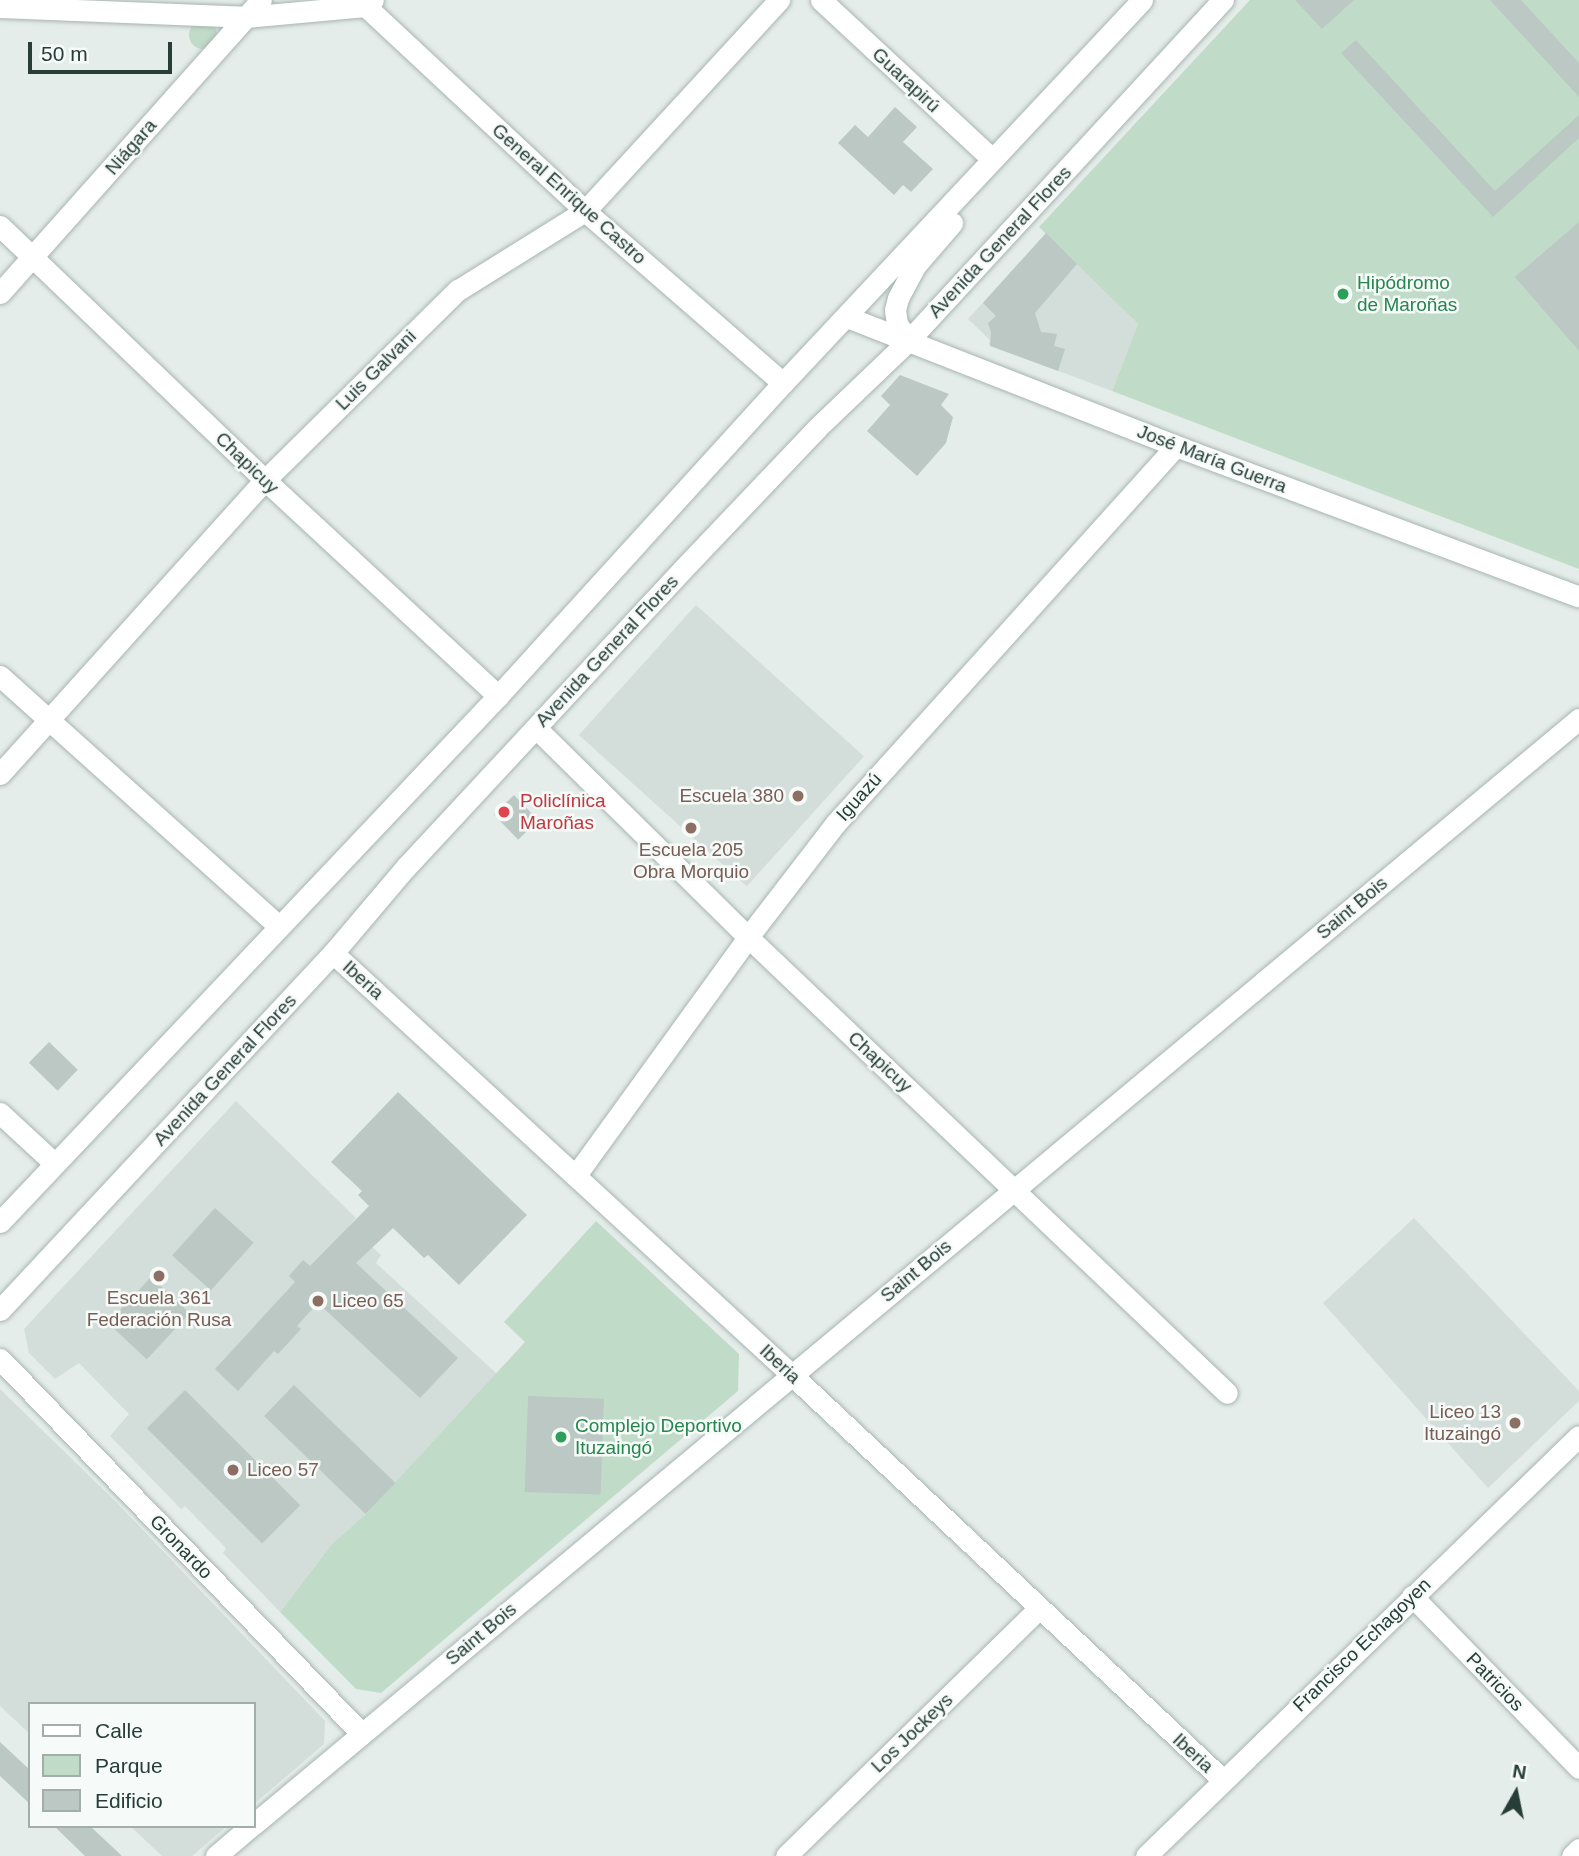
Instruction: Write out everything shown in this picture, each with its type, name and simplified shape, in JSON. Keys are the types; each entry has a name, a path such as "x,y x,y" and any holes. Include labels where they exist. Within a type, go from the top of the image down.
{"street":[{"name":"Niágara","path":"0,293 261,0"},
{"name":"Luis Galvani","path":"0,774 265,480 458,290 585,211 779,0"},
{"name":"Guarapirú","path":"821,0 992,159"},
{"path":"0,1222 278,925 498,696 783,383 1142,0"},
{"path":"1161,67 1168,39 1205,0"},
{"name":"Avenida General Flores","path":"0,1310 334,953 405,867 808,438 909,340 1223,0"},
{"path":"0,7 245,17 366,2"},
{"name":"General Enrique Castro","path":"366,2 585,211 783,383"},
{"path":"909,340 897,324 895,310 904,283 915,266 976,195 992,159"},
{"name":"Chapicuy","path":"0,226 265,480 498,696"},
{"name":"José María Guerra","path":"847,317 1176,446 1579,597"},
{"name":"Iguazú","path":"576,1175 748,937 835,824 1176,446"},
{"path":"0,676 47,721 278,925"},
{"name":"Saint Bois","path":"256,1822 1579,719"},
{"name":"Chapicuy","path":"536,728 748,937 1227,1393"},
{"name":"Iberia","path":"334,953 792,1375 1223,1780"},
{"path":"0,1113 54,1163"},
{"name":"Gronardo","path":"0,1359 362,1734"},
{"name":"Francisco Echagoyen","path":"1146,1856 1579,1436"},
{"name":"Patricios","path":"1412,1596 1579,1768"},
{"name":"Los Jockeys","path":"786,1856 1038,1609"},
{"name":"Saint Bois","path":"216,1856 249,1828"},
{"path":"1572,1856 1579,1849"}],"shaded area":[{"path":"1046,233 1138,324 1112,391 989,345 990,340 968,319"},
{"path":"696,605 864,756 747,886 579,735"},
{"path":"236,1101 356,1218 349,1226 381,1255 376,1263 497,1374 368,1512 332,1544 280,1612 223,1553 226,1548 185,1506 181,1509 110,1436 129,1414 79,1363 55,1379 29,1353 24,1329"},
{"path":"1414,1218 1579,1391 1579,1401 1488,1488 1323,1303"},
{"path":"0,1389 117,1503 325,1721 324,1744 256,1802 256,1702 28,1702 28,1732 0,1706"},
{"path":"132,1828 225,1828 192,1856 162,1856"}],"green space":[{"name":"Hipódromo de Maroñas","path":"1250,0 1579,0 1579,569 1112,391 1138,324 1039,227"},
{"path":"203,21 213,25 217,35 213,45 203,49 193,45 189,35 193,25"},
{"name":"Complejo Deportivo Ituzaingó","path":"596,1221 739,1354 738,1391 381,1693 356,1689 280,1612 332,1544 368,1512 525,1342 504,1322"}],"building":[{"path":"1295,0 1354,0 1322,29"},
{"path":"1490,0 1521,0 1579,63 1579,97"},
{"path":"1356,40 1495,191 1579,115 1579,138 1493,217 1341,53"},
{"path":"895,107 917,127 903,142 933,169 911,192 903,185 894,195 838,143 855,125 868,137"},
{"path":"1579,222 1579,351 1515,277"},
{"path":"1046,233 1077,264 1035,313 1041,332 1057,334 1054,346 1065,349 1058,371 990,346 991,332 988,323 996,316 983,303"},
{"path":"900,375 949,394 941,405 953,417 946,443 917,476 867,431 890,405 881,396"},
{"path":"514,795 538,820 518,840 494,814"},
{"path":"49,1042 78,1070 58,1091 29,1063"},
{"path":"398,1092 527,1215 459,1285 428,1255 424,1258 393,1228 356,1263 458,1358 420,1398 318,1303 297,1326 301,1329 278,1354 274,1351 238,1391 215,1369 295,1282 289,1276 303,1260 310,1266 369,1206 358,1195 362,1191 331,1162"},
{"path":"215,1208 254,1243 211,1290 172,1256"},
{"path":"151,1277 190,1313 147,1359 108,1323"},
{"path":"294,1385 395,1483 366,1514 264,1416"},
{"path":"185,1390 300,1505 262,1543 147,1428"},
{"path":"528,1396 604,1399 601,1495 525,1492"},
{"path":"0,1742 28,1768 28,1802 0,1776"},
{"path":"56,1828 92,1828 122,1856 85,1856"}],"place":[{"name":"Hipódromo de Maroñas","path":"1343,294"},
{"name":"Escuela 380","path":"798,796"},
{"name":"Policlínica Maroñas","path":"504,812"},
{"name":"Escuela 205 Obra Morquio","path":"691,828"},
{"name":"Escuela 361 Federación Rusa","path":"159,1276"},
{"name":"Liceo 65","path":"318,1301"},
{"name":"Liceo 13 Ituzaingó","path":"1515,1423"},
{"name":"Complejo Deportivo Ituzaingó","path":"561,1437"},
{"name":"Liceo 57","path":"233,1470"}]}
